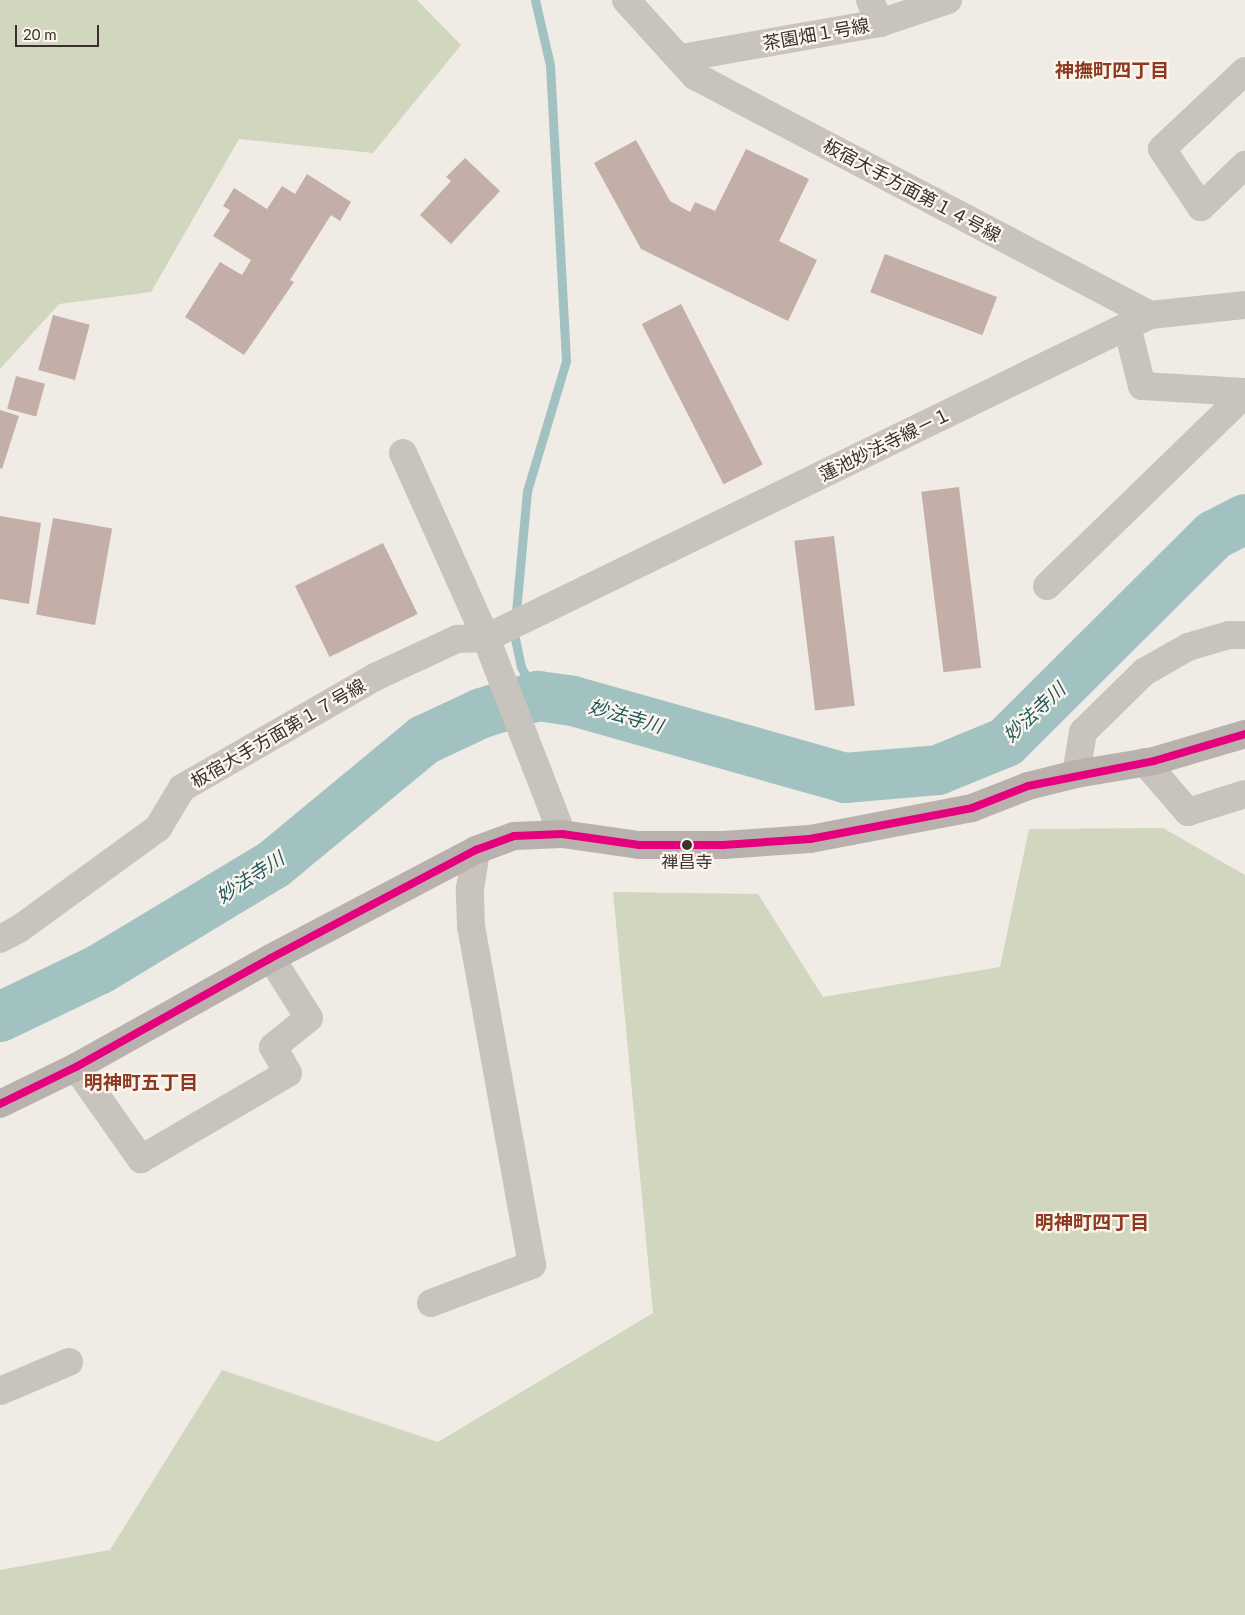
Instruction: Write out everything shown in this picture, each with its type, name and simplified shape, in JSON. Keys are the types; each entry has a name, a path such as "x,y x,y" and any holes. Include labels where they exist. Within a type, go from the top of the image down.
{"main road":[{"path":"0,1104 76,1067 271,958 476,850 514,836 562,834 639,845 723,845 810,838 972,808 1028,786 1076,774 1145,762 1245,734"}],"street":[{"name":"板宿大手方面第１４号線","path":"626,0 681,58 695,76 1138,320"},
{"name":"茶園畑１号線","path":"681,58 875,11 948,0"},
{"path":"1245,71 1162,149 1201,208 1245,165"},
{"name":"蓮池妙法寺線－１","path":"491,635 1138,320 1245,305"},
{"path":"1138,320 1142,386 1245,393"},
{"path":"1047,586 1245,393"},
{"path":"403,453 491,635 500,680 562,834"},
{"name":"板宿大手方面第１７号線","path":"0,939 19,929 158,828 182,788 375,677 457,638 491,635"},
{"path":"1076,774 1083,732 1144,672 1188,647 1229,635 1245,635"},
{"path":"1145,762 1188,812 1245,794"},
{"path":"430,1303 532,1265 471,926 470,889 476,850"},
{"path":"76,1067 140,1158 288,1072 273,1047 308,1018 271,958"},
{"path":"0,1391 69,1362"}],"green space":[{"path":"0,0 417,0 461,45 373,153 239,139 151,292 59,304 0,369"},
{"path":"1163,828 1245,875 1245,1615 0,1615 0,1570 110,1550 222,1370 438,1442 653,1313 613,892 758,894 823,997 1000,967 1029,829"}],"building":[{"path":"636,140 670,201 690,212 695,202 715,211 746,149 809,179 779,241 817,260 788,321 641,249 594,163"},
{"path":"465,158 500,191 451,244 420,215 451,181 446,177"},
{"path":"307,174 351,202 340,221 331,215 290,280 294,282 244,355 185,317 220,262 242,275 251,260 213,236 230,210 223,206 234,188 267,209 282,186 295,194"},
{"path":"885,254 997,297 982,335 870,292"},
{"path":"681,304 763,464 724,484 642,324"},
{"path":"53,315 90,325 75,380 38,370"},
{"path":"16,376 45,384 36,417 7,409"},
{"path":"0,410 19,416 2,469 0,468"},
{"path":"959,487 981,668 943,672 921,492"},
{"path":"0,516 41,523 29,604 0,599"},
{"path":"53,518 112,528 95,625 36,615"},
{"path":"834,536 855,706 815,711 794,541"},
{"path":"383,543 418,614 330,657 295,586"}],"waterway":[{"path":"535,0 550,65 566,361 527,491 514,634 521,667 538,696"},
{"name":"妙法寺川","path":"0,1017 100,969 274,864 424,740 482,713 538,696 573,701 845,778 938,770 1006,742 1214,535 1245,519"}],"transit line":[{"path":"0,1104 76,1067 271,958 476,850 514,836 562,834 639,845 723,845 810,839 972,808 1028,786 1154,761 1245,734"}],"place":[{"name":"禅昌寺","path":"687,845"}],"district":[{"name":"神撫町四丁目","path":"1112,70"},
{"name":"明神町五丁目","path":"141,1082"},
{"name":"明神町四丁目","path":"1092,1222"}]}
